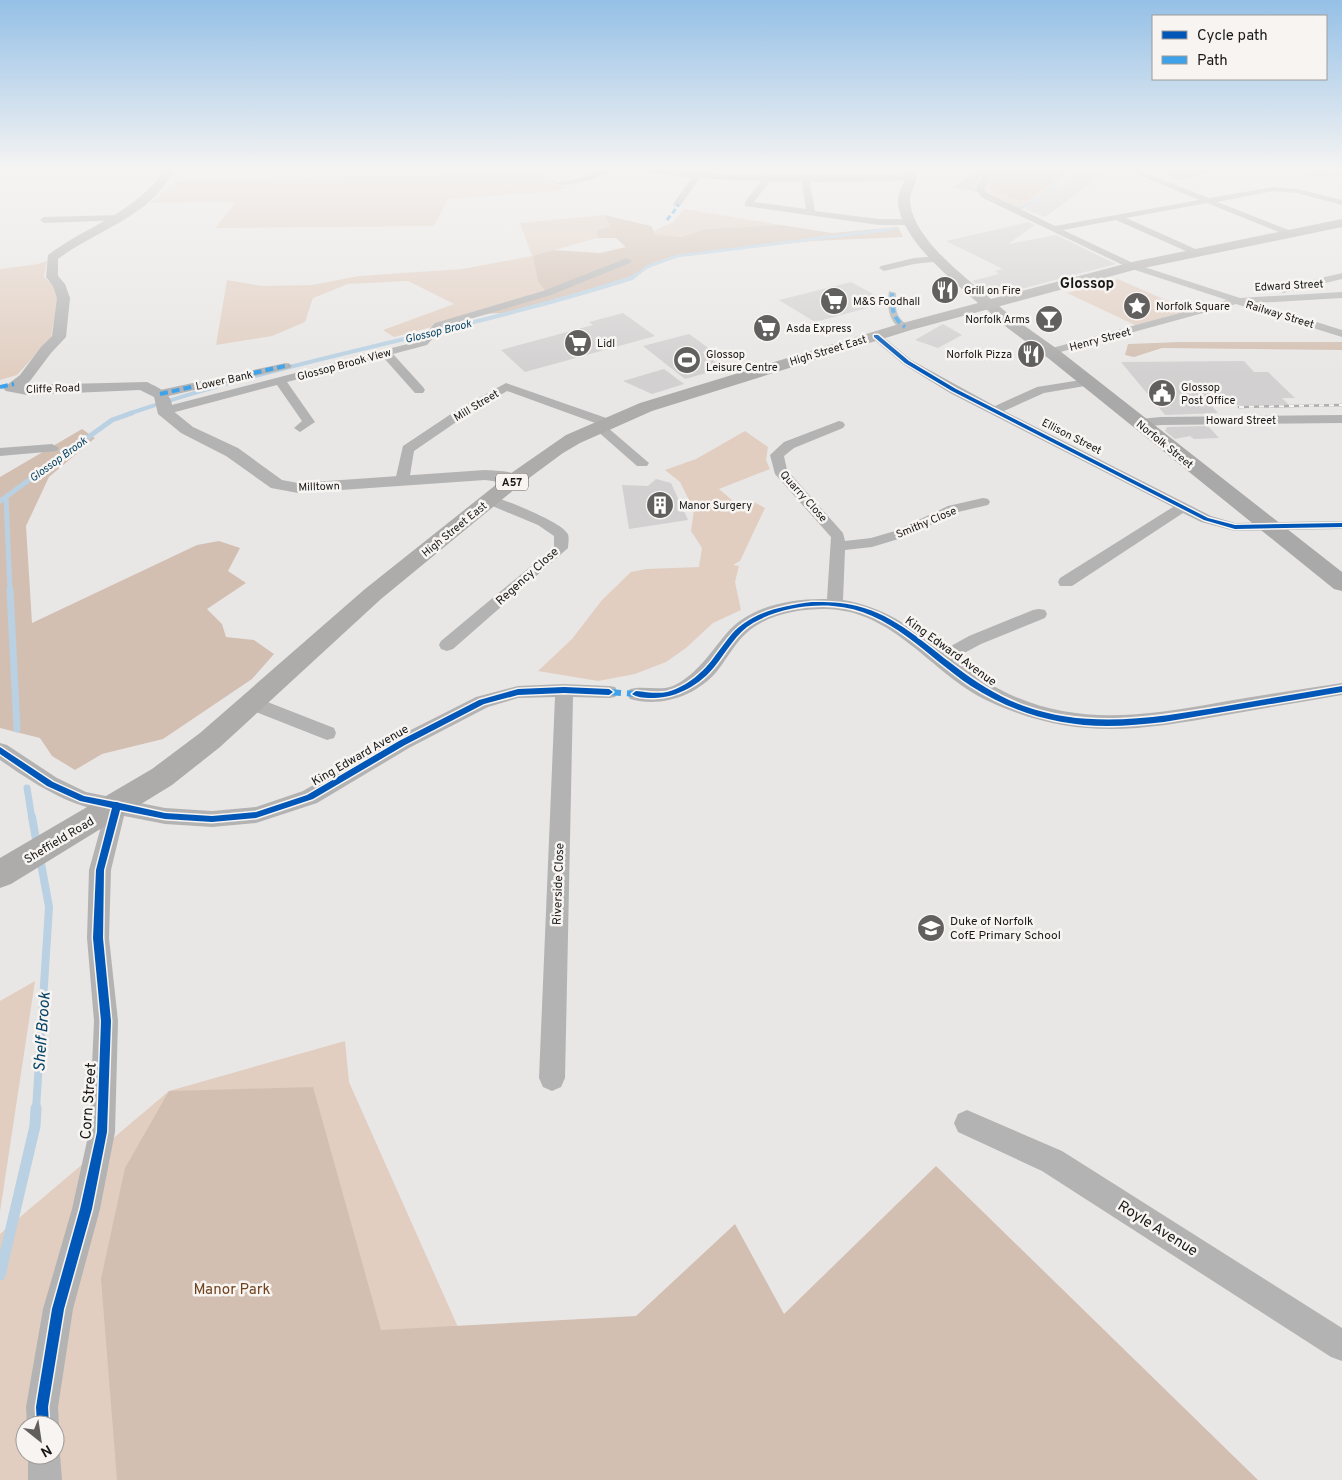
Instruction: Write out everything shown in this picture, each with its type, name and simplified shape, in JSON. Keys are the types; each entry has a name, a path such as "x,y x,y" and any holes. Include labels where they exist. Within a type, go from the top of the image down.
{"main road":[{"path":"921,236 938,259 988,304"},
{"name":"A57","path":"988,304 1132,266 1281,236"},
{"name":"High Street East","path":"117,805 162,777 210,740 373,594 514,480 556,449 646,407 905,327 988,304"},
{"name":"Norfolk Street","path":"988,304 1002,317 1049,352 1342,584"},
{"name":"Sheffield Road","path":"9,869 117,805"}],"street":[{"name":"Cliffe Road","path":"86,236 65,247 52,258 52,277 60,285 65,303 59,326 59,337 46,350 25,378 11,388 27,390 142,385 163,401"},
{"name":"Railway Street","path":"1073,236 1132,266 1342,334"},
{"path":"1159,236 1197,253"},
{"path":"884,268 914,261 938,259"},
{"name":"Glossop Brook View","path":"163,401 280,380 422,343 439,325 547,293 627,261"},
{"path":"1288,297 1282,290 1296,285 1342,276"},
{"path":"892,293 892,309 896,322 905,327"},
{"name":"Edward Street","path":"1236,301 1342,295"},
{"name":"Henry Street","path":"1049,352 1236,301"},
{"name":"Ellison Street","path":"876,336 907,362 954,390 1206,519 1235,527 1268,525"},
{"path":"386,353 419,390"},
{"name":"Lower Bank","path":"163,401 289,366"},
{"path":"280,380 309,422 300,428"},
{"path":"996,410 1041,390 1087,383"},
{"name":"Mill Street","path":"402,481 408,449 461,413 506,388 604,425"},
{"name":"Milltown","path":"163,401 186,430 232,452 277,484 298,488 485,475 502,476 514,480"},
{"name":"Howard Street","path":"1139,423 1192,420 1342,419"},
{"path":"604,425 642,464"},
{"name":"Quarry Close","path":"835,604 838,536 832,527 780,471 777,455 789,445 839,425"},
{"path":"0,452 52,448"},
{"name":"Regency Close","path":"447,645 561,548 561,534 543,522 490,500"},
{"name":"Smithy Close","path":"839,546 872,542 900,534 953,509 983,502"},
{"path":"1066,582 1183,507"},
{"path":"1268,525 1342,525"},
{"name":"King Edward Avenue","path":"636,694 665,695 684,687 707,671 728,643 749,622 771,613 804,605 835,604 862,610 884,618 908,633 940,659 992,695 1028,710 1071,721 1112,725 1150,723 1342,689"},
{"name":"King Edward Avenue","path":"940,659 975,640 1039,614"},
{"name":"King Edward Avenue","path":"0,750 50,784 83,799 165,816 212,819 256,814 310,797 402,743 482,702 518,692 564,690 609,692"},
{"name":"Riverside Close","path":"552,1078 564,690"},
{"path":"252,702 327,733"},
{"name":"Corn Street","path":"42,1415 42,1407 58,1309 86,1209 102,1132 106,1020 98,938 100,870 117,805"},
{"name":"Royle Avenue","path":"967,1123 1052,1161 1342,1346"},
{"path":"44,1465 45,1480"}],"green space":[{"path":"525,236 597,236 597,238 533,256 547,293 481,314 394,337 383,330 454,304 408,281 348,284 313,298 305,322 272,336 216,345 227,280 262,286 312,285 359,276 462,269 532,256"},
{"path":"597,236 903,237 812,241 677,256 647,267 632,278 566,299 505,313 481,314 547,293 538,281 533,256 553,250 600,253 626,247 616,238 597,238"},
{"path":"47,261 44,277 54,286 58,298 51,337 17,375 0,380 0,269"},
{"name":"Norfolk Square","path":"1118,279 1188,310 1137,326 1067,293"},
{"path":"1180,342 1342,342 1342,350 1162,348 1134,357 1125,355 1128,344"},
{"path":"82,429 95,438 49,477 26,526 32,623 197,545 219,541 240,548 228,571 246,583 207,609 222,624 226,637 254,640 274,654 252,679 163,739 102,754 75,770 52,756 40,738 0,728 0,477"},
{"path":"745,431 768,447 766,460 770,469 719,489 739,506 754,502 765,508 740,561 733,565 739,566 735,582 741,610 713,623 686,648 666,662 635,674 598,681 538,671 572,639 602,600 631,572 646,569 699,567 702,548 691,531 694,510 680,482 665,470 696,459"},
{"path":"35,981 0,1212 0,1001"},
{"name":"Manor Park","path":"345,1041 349,1082 526,1480 0,1480 0,1234 169,1091"},
{"path":"313,1087 381,1330 636,1316 735,1224 784,1314 936,1166 1258,1480 117,1480 101,1279 125,1168 169,1091"}],"building":[{"path":"968,236 1019,236 1008,244 1058,236 1116,264 998,295 990,294 972,281 999,274 995,271 1003,269 946,241"},
{"name":"M&S Foodhall","path":"851,282 886,301 886,303 815,322 779,300"},
{"name":"Lidl","path":"623,313 655,336 525,372 501,350 593,325 589,322"},
{"path":"943,324 962,335 938,348 915,340"},
{"name":"Glossop Leisure Centre","path":"689,334 711,350 702,352 724,368 685,379 643,346"},
{"path":"1244,361 1254,372 1268,372 1295,398 1282,398 1289,405 1211,405 1218,413 1165,415 1121,362"},
{"path":"664,369 684,384 652,394 623,381"},
{"path":"1208,426 1219,438 1194,439 1190,436 1175,439 1165,431 1167,427"},
{"name":"Manor Surgery","path":"656,479 671,483 688,520 629,529 622,485 648,486"}],"waterway":[{"name":"Glossop Brook","path":"635,276 647,267 677,256 836,236"},
{"name":"Glossop Brook","path":"128,414 190,394 316,360 569,297 632,278 636,275"},
{"name":"Glossop Brook","path":"0,501 112,420 132,413"},
{"name":"Shelf Brook","path":"6,497 10,592"},
{"name":"Shelf Brook","path":"10,590 17,729"},
{"name":"Shelf Brook","path":"27,788 32,819"},
{"name":"Shelf Brook","path":"32,817 37,845"},
{"name":"Shelf Brook","path":"36,1109 49,907 40,858"},
{"name":"Shelf Brook","path":"0,1275 35,1126 36,1108"}],"railway":[{"path":"1239,407 1342,405"}],"marked path":[{"path":"892,293 892,309 896,321 905,327"},
{"path":"160,394 289,365"},
{"path":"0,387 14,384"},
{"path":"609,692 636,694"}],"cycle path":[{"path":"876,336 907,362 954,390 1206,519 1235,527 1342,525"},
{"path":"636,694 663,695 686,686 707,671 737,632 759,617 790,607 822,604 856,608 878,616 917,640 973,683 992,695 1022,708 1050,717 1079,722 1107,723 1164,719 1342,689"},
{"path":"0,750 50,784 83,799 165,816 212,819 256,815 310,797 402,743 482,702 518,692 564,690 609,692"},
{"path":"42,1415 42,1407 58,1309 86,1209 102,1132 106,1021 98,938 100,870 117,805"}],"place":[{"name":"Grill on Fire","path":"945,290"},
{"name":"M&S Foodhall","path":"834,301"},
{"name":"Norfolk Square","path":"1137,306"},
{"name":"Norfolk Arms","path":"1049,319"},
{"name":"Asda Express","path":"767,328"},
{"name":"Lidl","path":"578,343"},
{"name":"Norfolk Pizza","path":"1031,354"},
{"name":"Glossop Leisure Centre","path":"687,360"},
{"name":"Glossop Post Office","path":"1162,393"},
{"name":"Manor Surgery","path":"660,505"},
{"name":"Duke of Norfolk CofE Primary School","path":"931,928"}],"district":[{"name":"Glossop","path":"1087,283"}]}
